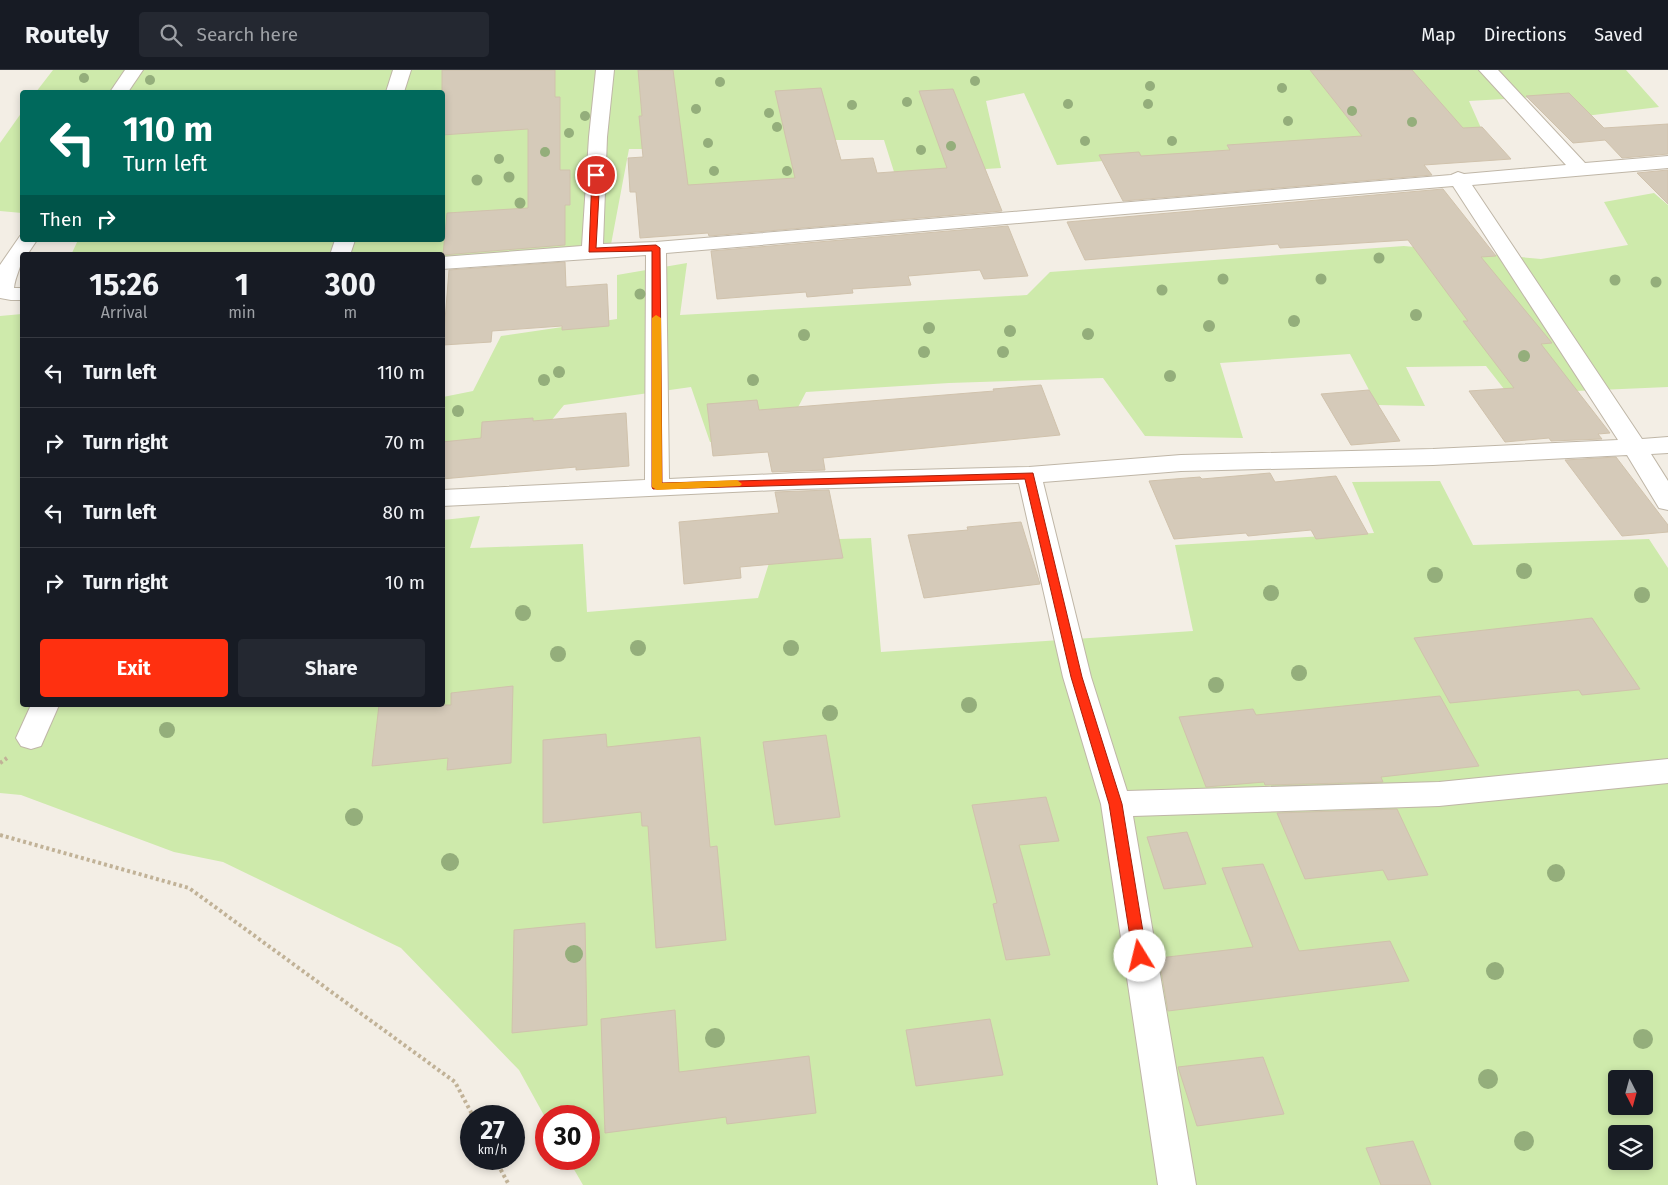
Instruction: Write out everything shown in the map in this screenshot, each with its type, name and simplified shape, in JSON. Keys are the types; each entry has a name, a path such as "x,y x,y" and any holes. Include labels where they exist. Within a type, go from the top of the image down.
{"street":[{"path":"121,90 134,70"},
{"path":"395,90 402,70"},
{"path":"592,251 598,137 606,70"},
{"path":"1488,70 1580,168"},
{"path":"445,263 656,248 1458,178 1668,162"},
{"path":"1458,178 1635,447 1668,502"},
{"path":"20,294 4,292 2,287 3,278 26,242"},
{"path":"656,248 657,487"},
{"path":"445,498 657,487 1029,475 1181,463 1433,457 1668,445"},
{"path":"1029,475 1077,677 1116,804 1177,1185"},
{"path":"31,738 43,707"},
{"path":"1116,804 1439,794 1668,771"}],"path":[{"path":"0,835 189,888 454,1082 467,1105"},
{"path":"501,1170 509,1185"}],"green space":[{"path":"53,70 1626,70 1659,107 1577,117 1555,96 1469,101 1481,128 1057,165 1024,93 986,101 1001,168 895,175 884,140 823,140 820,188 687,195 681,149 629,149 609,255 445,269 445,252 72,252 77,242 445,242 445,90 38,90"},
{"path":"20,115 20,213 0,211 0,143"},
{"path":"1654,193 1668,205 1668,387 1508,394 1486,366 1406,367 1425,406 1377,405 1350,354 1220,363 1243,438 1145,436 1103,378 949,383 806,392 781,440 710,442 691,387 564,405 524,454 445,455 445,397 473,391 501,336 617,319 617,275 687,263 680,315 1027,295 1050,272 1404,246 1541,259 1628,245 1604,202"},
{"path":"20,314 20,707 445,707 445,520 480,516 470,548 583,544 587,612 758,598 776,541 871,538 881,652 1193,631 1175,545 1374,533 1352,482 1440,481 1473,545 1649,539 1668,568 1668,1185 583,1185 574,1170 600,1170 600,1105 538,1105 519,1070 401,948 223,862 174,852 21,795 0,793 0,316"}],"building":[{"path":"442,70 555,70 555,97 560,97 560,170 570,170 570,205 565,205 565,245 445,255 443,252 447,213 528,208 528,129 445,135 445,90 442,90"},
{"path":"638,70 673,70 688,185 795,178 775,91 821,88 841,160 873,158 877,173 947,168 919,91 953,89 1002,211 709,236 708,233 640,238 636,192 630,192 628,158 643,157 639,116 642,116"},
{"path":"1310,70 1412,70 1463,128 1482,127 1511,159 1424,165 1432,175 1123,201 1099,155 1139,152 1141,156 1230,150 1227,145 1362,136"},
{"path":"1569,93 1604,128 1668,124 1668,154 1622,158 1605,140 1573,143 1526,96"},
{"path":"1668,170 1668,204 1637,173"},
{"path":"1443,189 1496,256 1481,257 1552,343 1541,344 1610,433 1598,434 1602,439 1551,441 1549,438 1505,442 1469,391 1514,388 1463,321 1468,321 1408,240 1280,248 1278,244 1085,260 1067,222"},
{"path":"1008,226 1028,276 984,279 980,270 908,276 911,285 852,289 853,293 807,297 806,292 717,299 711,251"},
{"path":"565,262 566,287 607,284 609,326 562,330 562,326 492,331 491,342 445,345 449,270"},
{"path":"1041,385 1060,435 823,458 825,470 772,472 768,452 713,456 707,404 757,400 759,410 994,391 993,389"},
{"path":"1369,390 1400,441 1351,445 1321,394"},
{"path":"626,413 629,466 576,470 576,467 445,479 445,442 481,438 482,422 533,418 533,421"},
{"path":"1616,457 1668,525 1668,532 1622,536 1565,460"},
{"path":"1270,473 1275,482 1336,476 1368,534 1316,539 1311,530 1248,536 1246,533 1174,539 1149,481 1200,477 1202,479"},
{"path":"829,490 843,558 740,567 741,578 684,584 679,522 779,513 775,492"},
{"path":"1021,522 1040,584 924,598 908,535 968,530 967,527"},
{"path":"1592,618 1640,689 1582,695 1579,690 1450,703 1414,638"},
{"path":"513,686 511,763 447,770 448,758 372,766 379,707 445,707 445,705 451,705 451,693"},
{"path":"1440,696 1479,766 1381,777 1383,782 1265,785 1264,782 1206,787 1179,717 1253,709 1256,715"},
{"path":"606,734 607,747 700,737 710,847 717,846 726,940 656,948 648,826 642,826 641,812 543,823 543,740"},
{"path":"826,735 840,817 775,825 763,742"},
{"path":"1046,797 1059,841 1019,845 1050,955 1006,960 993,904 997,903 972,805"},
{"path":"1397,809 1428,875 1388,880 1383,870 1305,879 1277,813"},
{"path":"1187,832 1206,884 1164,889 1147,837"},
{"path":"1263,864 1299,951 1390,941 1409,981 1168,1011 1159,958 1253,947 1222,868"},
{"path":"585,923 587,1025 512,1033 514,930"},
{"path":"675,1010 679,1072 809,1056 816,1113 727,1124 726,1117 605,1133 601,1019"},
{"path":"990,1019 1003,1075 916,1086 906,1030"},
{"path":"1263,1057 1284,1114 1197,1126 1178,1067"},
{"path":"1413,1141 1431,1185 1381,1185 1366,1148"}],"slow traffic":[{"path":"656,318 657,487 737,484"}],"route":[{"path":"596,175 592,251 656,248 657,487 1029,475 1077,677 1116,804 1140,956"}]}
